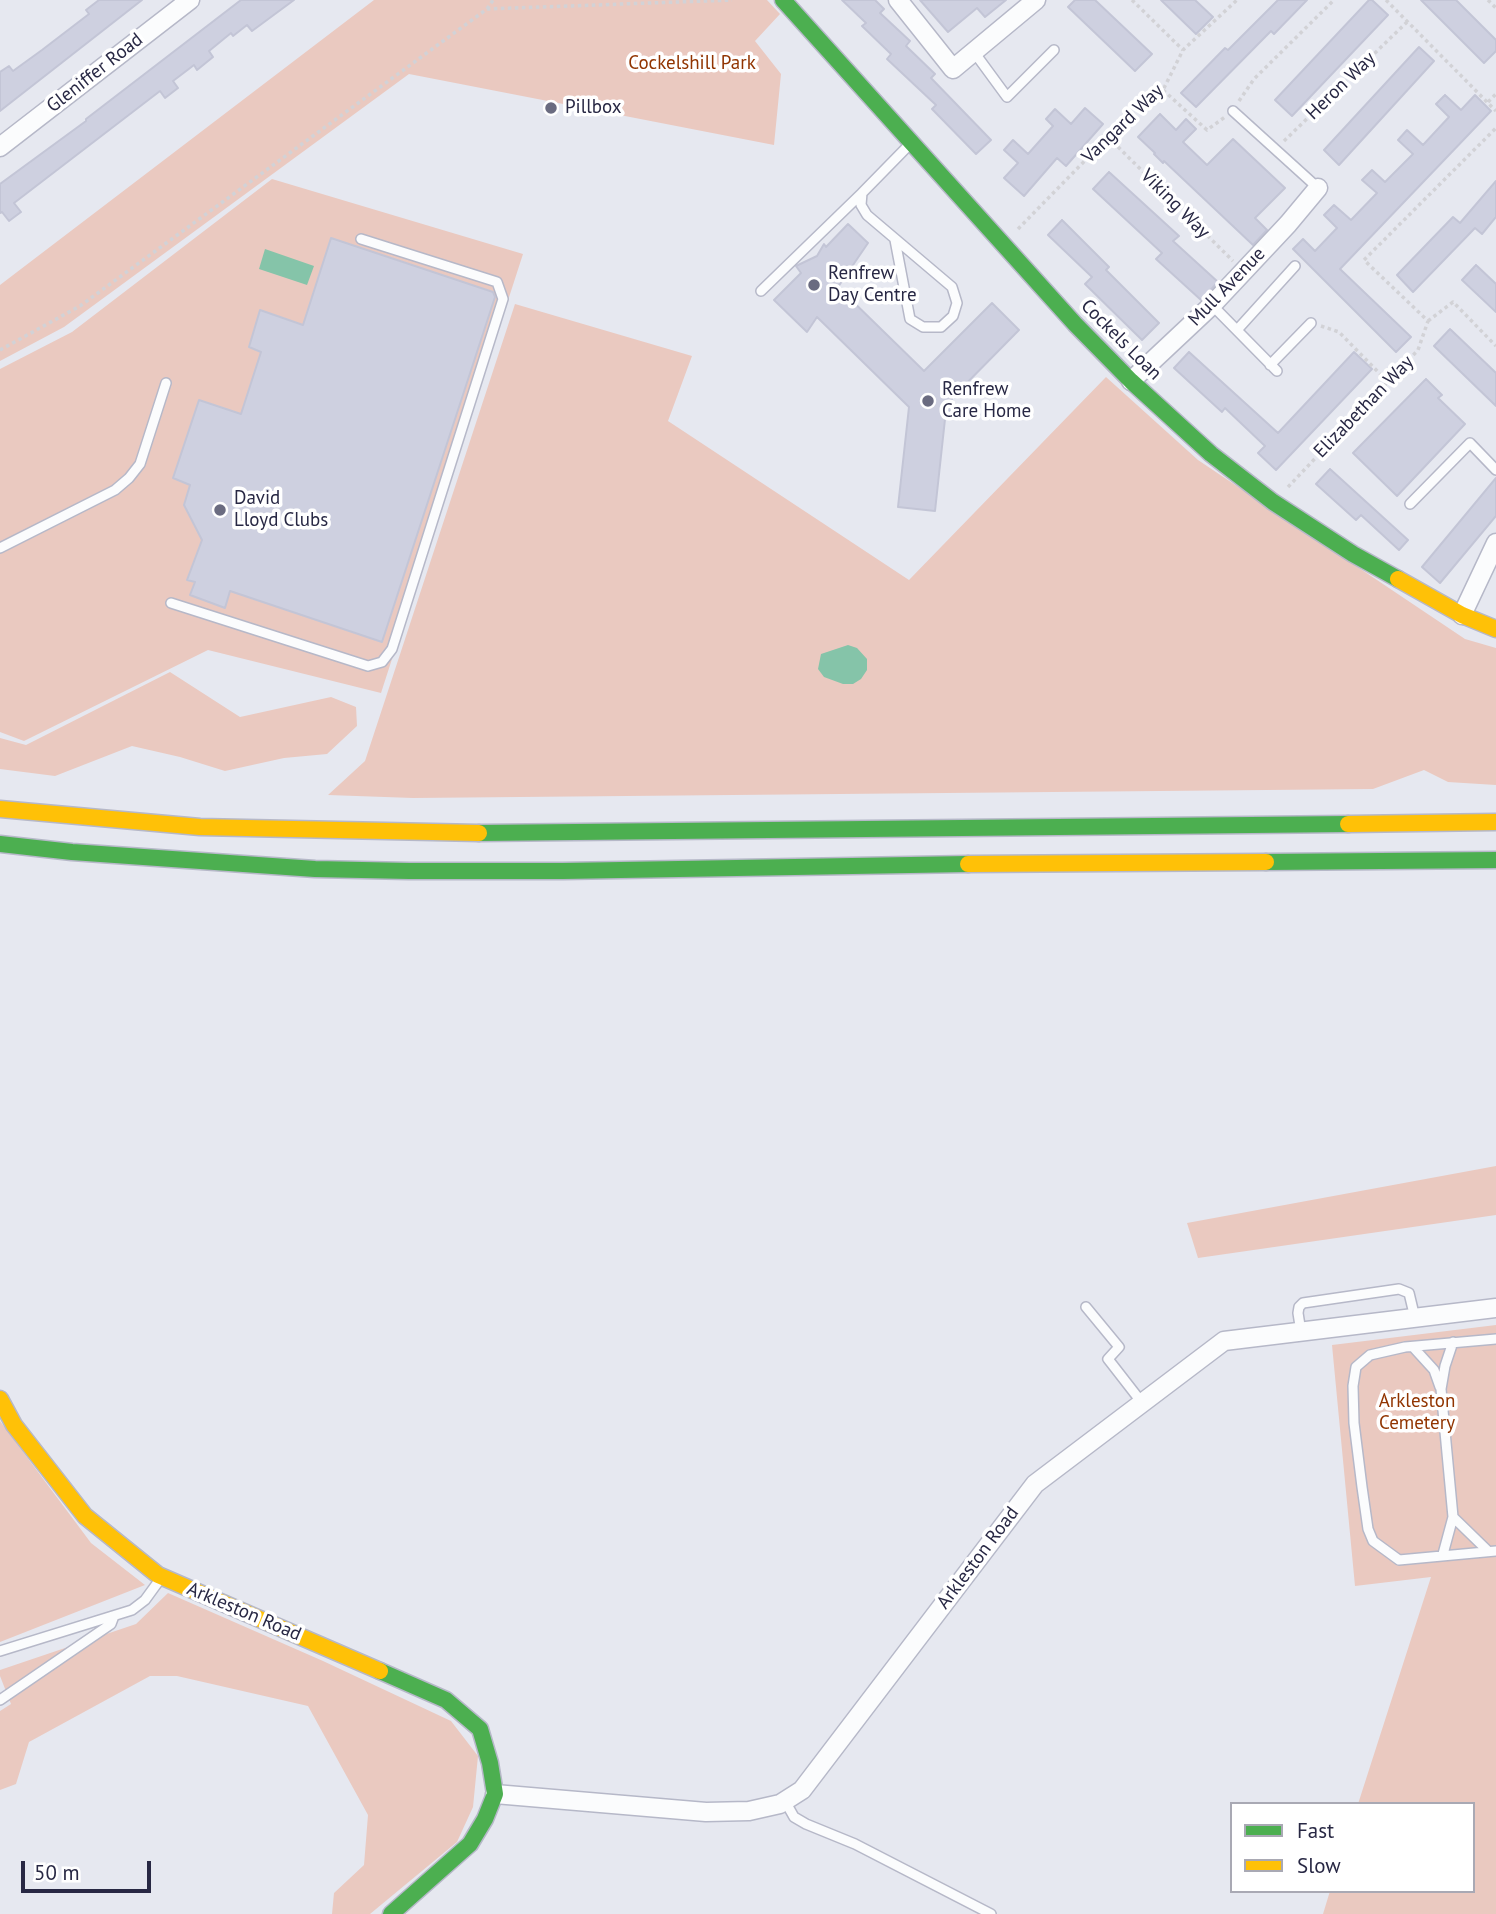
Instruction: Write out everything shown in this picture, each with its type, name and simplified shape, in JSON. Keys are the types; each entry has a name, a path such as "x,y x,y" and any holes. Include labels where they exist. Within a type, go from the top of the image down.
{"main road":[{"name":"Cockels Loan","path":"783,0 1075,324 1130,381 1211,454 1273,502 1353,554 1462,615 1496,629"},
{"path":"0,810 200,827 499,833 1496,822"},
{"path":"0,844 233,864 409,871 1496,860"},
{"name":"Arkleston Road","path":"0,1399 15,1424 85,1516 162,1577 446,1700 480,1729 495,1794"},
{"path":"391,1914 470,1844 485,1819 495,1794"}],"street":[{"name":"Gleniffer Road","path":"0,147 190,0"},
{"path":"898,0 953,69 1036,0"},
{"name":"Mull Avenue","path":"1130,381 1212,306 1288,225 1318,188"},
{"path":"1462,615 1496,543"},
{"name":"Arkleston Road","path":"495,1794 706,1812 749,1811 785,1801 802,1790 1035,1484 1224,1341 1496,1308"}],"lane":[{"path":"974,52 1007,96 1054,50"},
{"path":"1233,111 1318,188"},
{"path":"761,291 911,142"},
{"path":"862,193 861,205 867,215 952,286 957,303 953,316 941,327 923,327 910,319 895,240"},
{"path":"171,603 368,666 382,662 392,649 503,299 497,282 361,239"},
{"path":"1237,330 1295,266"},
{"path":"1212,306 1274,368 1311,323"},
{"path":"0,548 115,490 129,478 140,464 166,383"},
{"path":"1410,504 1470,443 1496,470"},
{"path":"1301,1332 1298,1313 1303,1303 1399,1289 1409,1293 1415,1318"},
{"path":"1086,1307 1119,1347 1108,1359 1143,1404"},
{"path":"1492,1551 1399,1560 1373,1541 1368,1529 1354,1423 1353,1386 1356,1367 1370,1354 1453,1342 1496,1339"},
{"path":"1441,1389 1453,1342"},
{"path":"1413,1347 1434,1370 1441,1389 1453,1517 1443,1554"},
{"path":"1453,1517 1492,1551"},
{"path":"0,1651 132,1610 145,1600 162,1577"},
{"path":"0,1700 111,1624 114,1616"},
{"path":"785,1801 794,1817 806,1824 855,1844 991,1914"}],"path":[{"path":"0,350 80,306 487,9 493,0"},
{"path":"487,9 732,0"},
{"path":"1132,0 1183,50"},
{"name":"Vangard Way","path":"1003,244 1108,137 1163,90 1183,50 1237,0"},
{"path":"1163,90 1207,130 1233,111 1254,79 1334,0"},
{"path":"1385,0 1496,111"},
{"path":"1488,0 1496,8"},
{"name":"Heron Way","path":"1275,150 1407,22"},
{"path":"1487,103 1496,94"},
{"path":"1496,128 1364,260 1428,321 1453,302 1496,346"},
{"name":"Viking Way","path":"1108,137 1243,272"},
{"name":"Elizabethan Way","path":"1273,502 1419,350 1428,321"},
{"path":"1311,323 1339,332 1388,382"}],"green space":[{"name":"Cockelshill Park","path":"374,0 767,0 780,14 755,41 781,74 774,145 409,74 64,327 0,361 0,285"},
{"name":"David Lloyd Clubs","path":"272,179 523,254 381,693 208,650 24,741 0,732 0,369 72,332"},
{"path":"515,304 692,356 668,421 909,580 1106,377 1198,460 1465,639 1496,648 1496,785 1448,782 1424,770 1373,789 413,798 328,795 365,761"},
{"path":"170,672 240,717 331,697 356,707 357,726 327,754 284,758 225,771 132,746 55,776 0,769 0,738 26,745"},
{"path":"1496,1166 1496,1215 1198,1258 1187,1223"},
{"name":"Arkleston Cemetery","path":"1496,1325 1496,1914 1323,1914 1329,1893 1475,1893 1475,1802 1359,1802 1431,1577 1355,1586 1332,1345"},
{"path":"0,1421 91,1543 145,1585 0,1642"},
{"path":"168,1593 451,1721 478,1756 473,1807 457,1842 370,1914 332,1914 334,1893 364,1865 368,1815 308,1706 177,1676 150,1676 29,1742 16,1784 0,1790 0,1711 11,1704 0,1670 136,1624"}],"shaded area":[{"path":"265,249 314,266 307,285 259,269"},
{"path":"848,645 857,648 867,659 867,670 861,679 853,684 843,684 824,677 818,669 821,654"}],"building":[{"path":"99,0 142,0 0,111 0,72 9,66 13,71 42,50 89,14 86,10"},
{"path":"241,0 294,0 252,31 247,25 233,36 231,33 209,51 213,57 197,70 194,65 173,81 178,88 165,98 160,91 14,203 21,212 9,221 0,213 0,184 86,121"},
{"path":"842,0 875,0 884,9 880,13 910,41 906,46 935,74 931,78 991,140 976,154 932,109 936,105 887,59 891,54 862,26 866,23"},
{"path":"920,0 1006,0 985,17 977,8 948,32"},
{"path":"1075,0 1095,0 1152,54 1135,71 1068,7"},
{"path":"1161,0 1195,0 1213,17 1196,34"},
{"path":"1278,0 1307,0 1274,34 1271,31 1196,107 1181,93"},
{"path":"1369,0 1388,15 1292,116 1275,100"},
{"path":"1421,0 1456,0 1496,40 1496,51 1484,63"},
{"path":"1419,47 1434,61 1339,165 1324,150"},
{"path":"1445,95 1461,110 1475,95 1491,111 1340,269 1411,337 1396,352 1293,249 1303,239 1315,251 1337,228 1324,215 1334,205 1351,220 1377,193 1362,180 1372,170 1385,182 1413,154 1398,140 1407,130 1423,145 1449,117 1436,104"},
{"path":"1085,108 1103,124 1066,166 1057,158 1024,196 1004,178 1018,163 1004,150 1013,140 1028,154 1053,126 1046,119 1055,109 1071,124"},
{"path":"1160,114 1176,130 1186,119 1196,129 1183,142 1207,165 1233,139 1285,188 1255,218 1267,230 1253,245 1138,137"},
{"path":"1109,172 1179,236 1173,241 1218,282 1201,300 1156,259 1162,253 1093,189"},
{"path":"1496,181 1496,217 1482,234 1475,228 1413,292 1397,275 1453,217 1460,223"},
{"path":"1062,220 1109,267 1106,270 1159,323 1142,340 1085,284 1092,277 1048,235"},
{"name":"Renfrew Care Home","path":"848,224 868,243 838,287 924,371 992,303 1019,330 951,399 963,413 946,410 935,511 898,507 909,407 817,317 807,332 774,300 801,273 796,266 817,256 824,244 826,247"},
{"path":"331,238 493,292 495,297 382,642 230,591 225,608 190,595 195,582 187,580 202,540 184,505 190,485 173,478 199,400 241,414 261,352 249,347 260,310 303,325"},
{"path":"1476,265 1496,284 1496,312 1462,280"},
{"path":"1450,329 1496,373 1496,406 1434,346"},
{"path":"1189,352 1278,433 1354,352 1372,369 1276,470 1258,453 1265,446 1225,408 1222,412 1174,368"},
{"path":"1426,379 1442,395 1438,398 1465,424 1397,496 1353,453"},
{"path":"1330,469 1408,540 1399,550 1361,515 1356,520 1316,484"},
{"path":"1496,478 1496,516 1440,583 1422,567"}],"traffic: fast":[{"path":"783,0 1075,324 1131,381 1211,454 1273,502 1353,554 1398,579"},
{"path":"479,833 1348,824"},
{"path":"0,844 72,852 315,869 409,871 968,864"},
{"path":"1266,862 1496,860"},
{"path":"380,1671 446,1700 480,1729 495,1794 485,1819 470,1844 391,1914"}],"traffic: slow":[{"path":"1398,579 1462,615 1496,629"},
{"path":"0,809 200,827 479,833"},
{"path":"1348,824 1496,822"},
{"path":"968,864 1266,862"},
{"path":"0,1399 14,1425 85,1516 158,1575 380,1671"}],"place":[{"name":"Pillbox","path":"551,108"},
{"name":"Renfrew Day Centre","path":"814,285"},
{"name":"Renfrew Care Home","path":"928,401"},
{"name":"David Lloyd Clubs","path":"220,510"}]}
